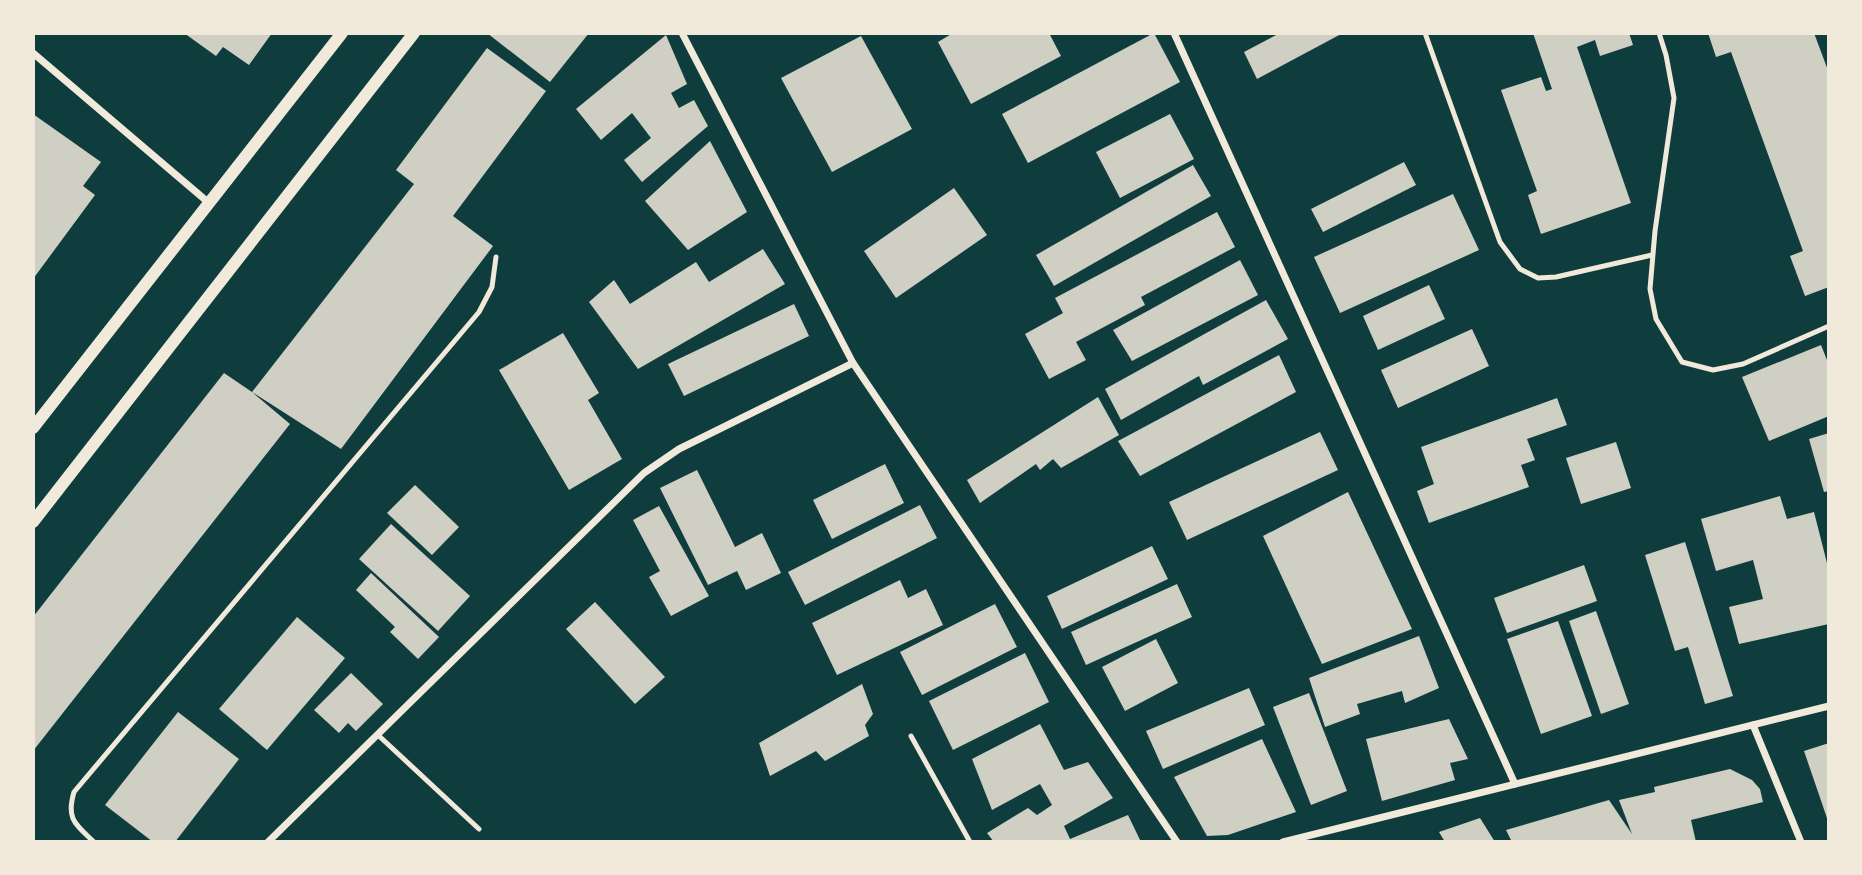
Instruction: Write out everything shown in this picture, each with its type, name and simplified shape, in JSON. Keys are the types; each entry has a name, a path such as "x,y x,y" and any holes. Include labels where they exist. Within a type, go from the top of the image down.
{"street":[{"path":"33,428 342,33"},
{"path":"33,522 414,33"},
{"path":"682,33 853,363 1177,842"},
{"path":"1174,33 1515,784"},
{"path":"33,53 209,203"},
{"path":"268,842 644,473 679,449 853,363"},
{"path":"1283,842 1829,706"},
{"path":"1753,725 1801,842"}],"lane":[{"path":"1425,33 1500,242 1520,269 1538,278 1556,277 1652,255"},
{"path":"1659,33 1674,98 1652,255 1650,289 1656,319 1682,362 1713,370 1743,363 1829,326"},
{"path":"94,842 73,821 70,807 74,792 479,312 492,287 496,257"},
{"path":"378,735 479,830"},
{"path":"911,736 970,842"}],"building":[{"path":"184,33 272,33 249,65 223,47 216,56"},
{"path":"487,33 589,33 550,82"},
{"path":"953,33 1049,33 1061,56 971,104 938,42"},
{"path":"1154,33 1180,82 1028,163 1002,114"},
{"path":"1280,33 1343,33 1257,79 1244,52"},
{"path":"1533,33 1629,33 1633,45 1600,56 1595,40 1577,47 1631,203 1541,234 1528,195 1537,191 1501,90 1541,77 1546,91 1552,89"},
{"path":"1708,33 1814,33 1829,73 1829,287 1805,296 1790,256 1803,251 1731,52 1716,57"},
{"path":"666,35 687,84 671,93 679,108 694,100 708,126 642,182 624,160 651,138 632,113 601,140 576,109"},
{"path":"861,36 912,129 832,172 781,78"},
{"path":"487,48 546,91 453,216 493,246 341,449 252,392 414,184 396,170"},
{"path":"33,114 101,162 83,186 95,195 33,279"},
{"path":"1170,114 1194,159 1120,198 1096,152"},
{"path":"710,141 747,212 688,250 645,201"},
{"path":"1404,162 1416,185 1323,232 1311,209"},
{"path":"1193,165 1211,196 1054,286 1036,255"},
{"path":"954,188 987,235 896,298 864,251"},
{"path":"1453,194 1479,250 1340,313 1314,257"},
{"path":"1217,212 1235,247 1141,297 1145,305 1076,342 1086,360 1049,379 1025,334 1063,313 1055,298"},
{"path":"763,249 785,284 638,369 589,302 614,280 630,304 696,262 709,282"},
{"path":"1240,260 1258,295 1132,361 1113,330"},
{"path":"1429,285 1445,319 1378,350 1363,316"},
{"path":"1266,300 1288,339 1203,385 1199,376 1121,420 1105,389"},
{"path":"794,304 809,336 684,396 668,364"},
{"path":"1472,329 1489,366 1398,408 1381,370"},
{"path":"563,333 599,393 588,400 622,459 569,490 499,370"},
{"path":"1821,345 1829,365 1829,416 1769,441 1742,377"},
{"path":"1279,355 1296,392 1140,476 1118,441"},
{"path":"224,373 290,424 33,751 33,617"},
{"path":"1098,397 1119,435 1061,468 1053,459 1040,470 1036,464 980,503 967,480"},
{"path":"1557,398 1567,425 1527,439 1535,460 1521,465 1529,487 1429,523 1417,491 1434,484 1421,447"},
{"path":"1320,432 1338,470 1187,540 1169,502"},
{"path":"1829,433 1829,491 1824,492 1809,439"},
{"path":"1616,442 1631,488 1581,504 1566,458"},
{"path":"885,464 904,503 832,539 813,500"},
{"path":"697,470 735,547 762,533 781,573 746,590 737,571 708,585 660,488"},
{"path":"415,485 459,527 432,555 387,513"},
{"path":"1348,492 1412,629 1322,664 1263,536"},
{"path":"1780,496 1787,519 1814,512 1829,571 1829,624 1739,644 1729,607 1763,599 1753,560 1716,571 1701,519"},
{"path":"920,505 937,538 805,605 788,572"},
{"path":"659,506 709,596 671,616 649,577 660,571 633,520"},
{"path":"391,524 470,596 438,631 359,559"},
{"path":"1685,542 1733,696 1705,704 1688,647 1675,651 1645,555"},
{"path":"1152,546 1168,579 1062,629 1047,596"},
{"path":"1584,565 1597,601 1507,633 1494,598"},
{"path":"371,573 439,637 418,659 390,632 395,627 356,590"},
{"path":"900,580 908,598 926,589 943,625 837,675 812,623"},
{"path":"1177,584 1192,617 1086,665 1071,632"},
{"path":"595,602 665,677 635,704 566,629"},
{"path":"995,604 1017,647 922,695 900,652"},
{"path":"1596,611 1629,704 1601,714 1569,621"},
{"path":"297,617 345,658 267,750 219,709"},
{"path":"1558,621 1592,716 1541,734 1507,639"},
{"path":"1419,636 1439,688 1405,703 1402,691 1357,704 1360,714 1325,727 1309,678"},
{"path":"1156,639 1178,683 1125,711 1102,667"},
{"path":"1025,653 1049,702 953,750 929,701"},
{"path":"351,673 383,704 356,731 348,723 339,733 314,710"},
{"path":"862,684 873,714 865,725 869,736 825,761 816,751 770,776 759,743"},
{"path":"1249,688 1265,725 1163,769 1146,731"},
{"path":"1309,693 1347,791 1311,805 1273,707"},
{"path":"178,712 239,759 175,842 153,842 105,805"},
{"path":"1449,719 1468,759 1450,763 1455,780 1382,801 1366,739"},
{"path":"1040,724 1064,770 1088,762 1113,798 1064,826 1070,839 1128,815 1141,842 994,842 987,833 1028,808 1037,815 1052,805 1040,784 992,810 972,759"},
{"path":"1262,739 1296,812 1228,835 1207,836 1174,777"},
{"path":"1829,743 1829,821 1828,821 1804,751"},
{"path":"1730,769 1752,780 1760,789 1763,802 1691,820 1696,842 1512,842 1506,830 1609,800 1632,834 1619,800 1655,792 1654,787"},
{"path":"1480,818 1495,842 1445,842 1439,832"}]}
